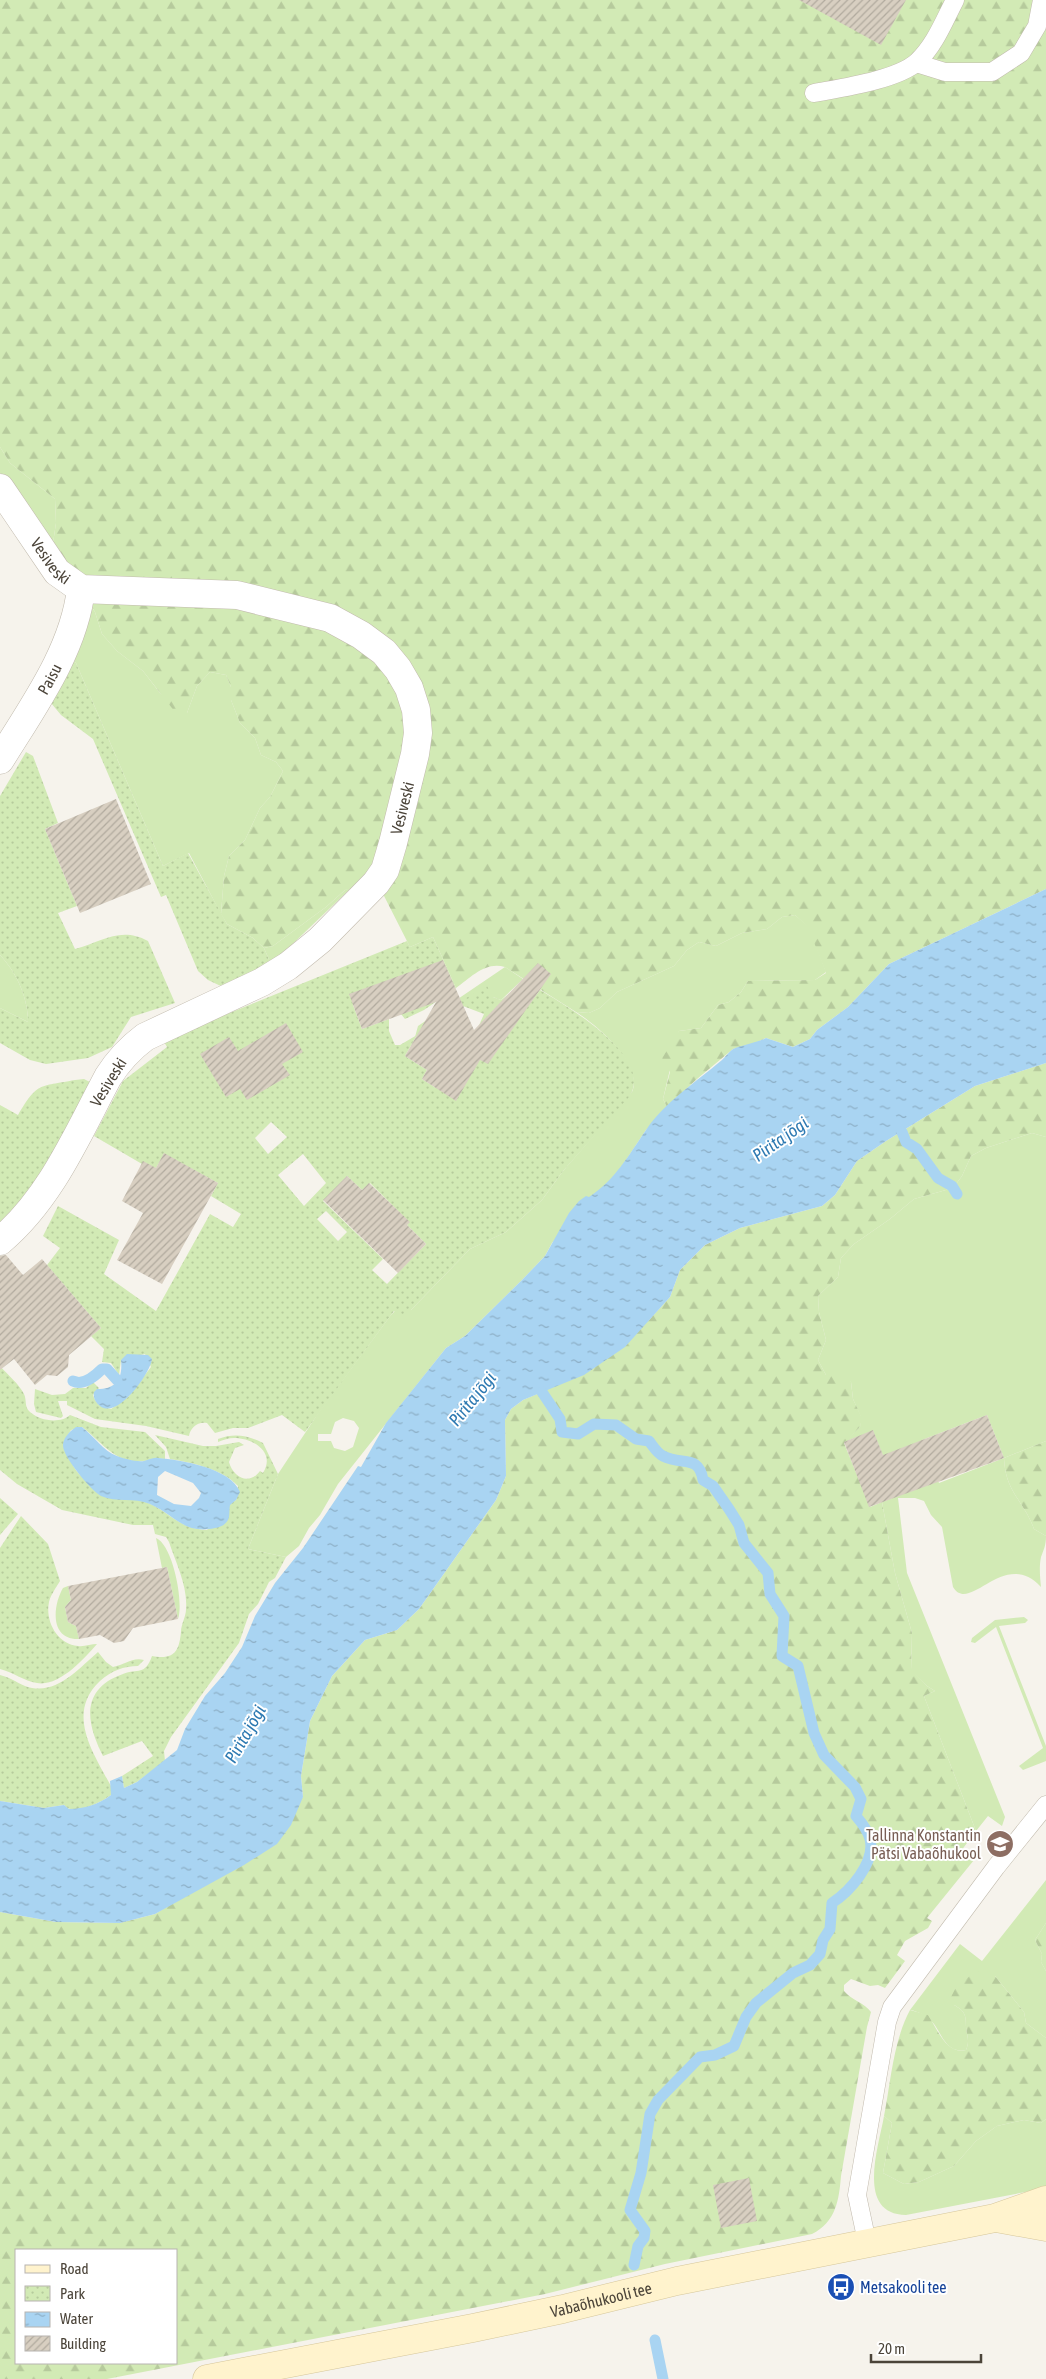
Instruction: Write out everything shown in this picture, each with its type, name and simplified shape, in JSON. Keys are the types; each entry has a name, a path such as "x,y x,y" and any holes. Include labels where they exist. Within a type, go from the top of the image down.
{"street":[{"name":"Vesiveski","path":"0,488 57,572 81,589 237,595 265,600 330,618 361,635 384,652 398,669 409,688 416,710 418,733 393,843 384,870 376,883 320,940 288,966 262,982 145,1037 131,1047 118,1061 108,1077 51,1184 34,1208 0,1241"},
{"name":"Paisu","path":"0,760 36,701 58,660 79,612 81,589"},
{"name":"Vabaõhukooli tee","path":"206,2379 482,2326 677,2281 995,2218 1046,2200"},
{"name":"Vabaõhukooli tee","path":"995,2218 1046,2226"}],"lane":[{"path":"814,94 886,77 916,63 933,42 956,0"},
{"path":"916,63 945,72 992,72 1021,53 1037,26 1042,0"},
{"path":"867,2242 857,2196 887,2022 892,2007 996,1867 1046,1805"}],"green space":[{"path":"0,0 1046,0 1046,889 889,964 848,1007 817,1030 810,1039 793,1047 766,1038 753,1044 733,1049 667,1107 663,1099 670,1072 662,1058 679,1031 701,1028 718,1005 729,1002 741,992 748,981 815,980 826,973 808,927 795,915 782,917 767,929 742,933 716,946 699,942 687,950 674,966 617,992 600,1008 589,1013 576,1012 505,967 491,966 485,968 456,988 433,937 410,947 381,890 361,887 345,890 326,907 273,946 264,948 253,938 227,924 221,914 224,876 229,856 245,840 260,808 270,797 283,771 276,762 261,755 255,738 240,723 231,700 231,687 226,675 210,672 197,686 187,713 175,712 143,671 117,651 102,634 95,612 53,543 56,523 55,499 10,463 0,447"},
{"path":"0,447 10,463 55,499 56,523 53,543 0,473"},
{"path":"91,606 95,612 102,634 117,651 143,671 160,693 187,713 197,686 210,672 226,675 231,687 231,700 240,723 255,738 261,755 276,762 283,771 270,797 260,808 245,840 229,856 224,876 221,914 189,853 163,866 76,663 71,658"},
{"path":"71,658 76,663 163,866 188,853 227,924 253,938 264,948 270,962 225,988 208,980 198,971 166,895 161,897 93,739 61,715 51,703"},
{"path":"26,752 33,756 58,823 45,829 77,906 58,913 75,949 120,935 129,935 148,941 175,1003 131,1017 112,1047 88,1058 46,1064 30,1060 0,1043 0,1008 28,1022 24,995 12,970 0,955 0,796"},
{"path":"351,888 279,957 270,962 264,948 273,946 326,907 345,890"},
{"path":"795,915 809,927 826,972 815,980 748,981 741,992 729,1002 718,1005 701,1028 679,1031 663,1099 667,1107 646,1130 620,1169 603,1188 589,1198 552,1243 545,1256 522,1280 465,1336 446,1348 338,1484 299,1546 286,1557 248,1549 278,1474 319,1412 391,1315 395,1311 411,1310 470,1249 506,1232 542,1200 563,1171 632,1092 634,1081 625,1058 606,1036 576,1012 589,1013 600,1008 617,992 674,966 687,950 699,942 716,946 742,933 767,929 782,917","holes":["343,1418 354,1421 359,1428 353,1447 345,1451 334,1448 331,1441 318,1441 318,1434 331,1434 335,1422"]},
{"path":"433,937 456,988 424,1010 405,1019 401,1014 369,998 353,1005 362,1029 389,1019 389,1031 395,1045 400,1045 417,1035 405,1056 427,1070 422,1079 436,1088 470,1046 484,1014 463,1006 461,1001 487,986 493,997 501,1000 509,994 527,1007 540,990 587,1021 620,1050 630,1066 634,1082 629,1097 563,1171 542,1200 506,1232 470,1249 411,1310 401,1317 394,1311 305,1432 282,1415 248,1428 233,1428 215,1433 207,1423 201,1423 193,1428 189,1436 146,1426 95,1419 67,1405 67,1401 58,1401 63,1416 61,1418 36,1412 34,1404 35,1389 52,1395 65,1394 73,1388 86,1388 93,1382 99,1388 93,1395 97,1403 111,1409 128,1397 151,1367 145,1354 121,1360 119,1375 111,1363 102,1362 104,1349 91,1336 101,1328 47,1265 60,1248 43,1236 58,1206 119,1240 104,1274 156,1311 210,1214 233,1227 241,1214 211,1196 218,1183 164,1154 156,1168 142,1164 94,1136 123,1081 167,1047 163,1040 407,941 410,947","holes":["271,1122 287,1137 268,1154 255,1138","303,1154 326,1183 304,1206 278,1175","347,1176 362,1190 370,1183 409,1222 407,1225 426,1244 387,1284 372,1270 383,1259 323,1201","326,1211 347,1232 338,1241 317,1219"]},
{"path":"0,955 12,970 24,995 28,1022 0,1008"},
{"path":"505,967 523,979 501,1000 493,997 463,1006 415,1037 418,1026"},
{"path":"1046,1063 1046,1137 1032,1133 986,1148 971,1156 962,1176 953,1188 914,1199 890,1219 854,1244 841,1258 838,1277 818,1296 819,1312 826,1340 818,1360 826,1375 843,1374 851,1382 853,1399 862,1418 860,1427 844,1443 870,1507 882,1502 895,1573 912,1633 911,1669 927,1686 935,1691 924,1696 976,1831 961,1851 974,1860 927,1918 932,1921 928,1928 905,1941 897,1955 905,1961 885,1988 878,1985 870,1986 851,1979 844,1985 844,1991 850,1997 871,2012 839,2194 831,2217 820,2229 812,2234 665,2264 545,2294 107,2379 0,2379 0,1912 56,1922 120,1923 155,1914 180,1899 303,1797 301,1776 310,1721 332,1676 365,1640 397,1630 419,1609 496,1500 506,1476 505,1420 511,1409 523,1400 542,1392 649,1320 670,1297 680,1270 705,1245 740,1228 822,1206 835,1195 857,1161 975,1086"},
{"path":"84,1079 90,1082 57,1155 0,1227 0,1105 18,1115 35,1091 46,1085"},
{"path":"1032,1133 1046,1137 1046,1441 1004,1458 1005,1470 1011,1488 1034,1529 1046,1536 1040,1564 1041,1587 1027,1577 1014,1574 1001,1577 969,1593 960,1593 953,1587 942,1527 931,1515 924,1501 915,1498 898,1498 907,1573 1005,1817 1002,1826 988,1816 976,1831 924,1696 935,1691 927,1686 911,1670 912,1633 895,1573 882,1502 899,1495 873,1431 844,1442 860,1427 861,1417 853,1399 851,1382 826,1375 818,1360 826,1340 819,1312 818,1296 838,1277 841,1258 854,1244 890,1219 914,1199 953,1188 962,1176 971,1156 986,1148","holes":["987,1415 1004,1458 939,1483 922,1440"]},
{"path":"0,1366 22,1390 28,1410 39,1418 61,1420 70,1415 101,1427 145,1432 165,1451 165,1459 132,1461 124,1459 109,1450 82,1427 71,1430 64,1441 73,1466 84,1478 107,1489 148,1503 188,1526 207,1530 230,1503 236,1500 238,1486 216,1471 170,1459 166,1447 155,1435 203,1446 239,1442 244,1445 235,1448 229,1462 234,1472 246,1479 256,1476 260,1471 263,1473 267,1459 265,1453 255,1444 248,1441 232,1438 218,1442 218,1439 235,1436 251,1438 263,1443 278,1474 248,1549 286,1557 275,1578 269,1582 258,1604 249,1614 239,1643 171,1737 164,1751 165,1761 137,1782 124,1788 122,1776 153,1756 142,1741 103,1756 93,1731 90,1708 93,1698 99,1689 109,1680 128,1672 144,1669 152,1656 166,1657 177,1649 186,1609 181,1575 169,1542 166,1537 155,1534 153,1525 133,1525 62,1510 17,1484 0,1470"},
{"path":"1046,1441 1046,1536 1034,1529 1011,1488 1005,1470 1004,1458"},
{"path":"0,1498 18,1514 0,1535"},
{"path":"21,1516 48,1544 60,1581 52,1594 48,1609 54,1630 64,1641 71,1644 80,1646 97,1644 70,1671 54,1681 45,1683 32,1682 0,1669 0,1548"},
{"path":"156,1538 167,1551 176,1575 179,1601 178,1619 167,1567 162,1568"},
{"path":"68,1586 71,1600 65,1607 68,1622 76,1626 79,1639 69,1638 62,1634 56,1620 57,1603 63,1588"},
{"path":"1024,1617 1028,1620 1025,1623 999,1626 1046,1746 1046,1761 1023,1770 1019,1766 1043,1748 996,1627 975,1643 971,1642 972,1638 995,1620"},
{"path":"98,1652 113,1667 132,1660 144,1660 138,1666 118,1670 104,1677 90,1694 85,1707 86,1734 91,1748 112,1788 111,1795 95,1804 80,1809 68,1808 64,1805 44,1808 0,1801 0,1675 25,1686 46,1688 56,1685 74,1674"},
{"path":"1046,1880 1046,1923 1035,1940 1042,1954 1041,1962 1046,1971 1046,2038 1026,2023 1024,2012 995,1976 954,2005 961,2009 966,2019 968,2041 966,2050 954,2049 946,2043 929,2019 920,2013 910,2010 960,1944 982,1961"},
{"path":"1046,1923 1046,1971 1041,1962 1042,1954 1035,1940"},
{"path":"975,1971 995,1976 1024,2012 1026,2023 1046,2038 1046,2119 1041,2123 1024,2120 997,2126 976,2141 954,2166 919,2182 904,2184 883,2173 892,2123 884,2116 893,2062 904,2022 910,2010 928,2015 948,2045 959,2050 966,2050 968,2041 965,2016 961,2009 954,2005 951,1997 955,1989"},
{"path":"884,2116 892,2123 883,2173 904,2184 919,2182 954,2166 976,2141 997,2126 1024,2120 1041,2123 1046,2119 1046,2188 906,2215 890,2212 880,2203 875,2191 874,2176 875,2160"}],"water":[{"name":"Pirita jõgi","path":"1046,889 1046,1063 975,1086 886,1141 857,1161 835,1195 822,1206 740,1228 705,1245 680,1270 670,1297 625,1347 584,1375 523,1400 511,1409 505,1420 506,1476 496,1500 419,1609 397,1630 365,1640 332,1676 310,1721 301,1776 303,1797 291,1825 277,1844 244,1865 155,1914 120,1923 56,1922 0,1912 0,1801 44,1808 64,1805 69,1809 86,1807 111,1795 110,1781 122,1776 124,1788 137,1782 177,1750 185,1729 205,1696 225,1673 242,1647 255,1616 275,1583 303,1548 358,1466 361,1467 386,1423 446,1348 465,1336 545,1256 569,1213 579,1201 586,1196 589,1197 614,1175 662,1110 733,1049 766,1038 793,1047 810,1039 817,1030 848,1007 889,964"},
{"path":"127,1354 148,1355 152,1359 150,1366 139,1384 123,1401 115,1407 107,1409 100,1406 95,1400 94,1392 97,1389 104,1389 117,1382 121,1373 121,1360"},
{"path":"76,1427 82,1427 107,1451 123,1458 144,1461 156,1458 192,1463 227,1477 240,1492 236,1500 230,1505 228,1520 217,1528 195,1529 180,1523 150,1504 101,1496 78,1473 64,1450 64,1440","holes":["165,1471 193,1483 201,1493 191,1506 174,1504 157,1495 158,1477"]}],"building":[{"path":"799,0 906,0 881,45"},
{"path":"116,799 151,884 80,913 45,829"},
{"path":"443,960 474,1030 538,963 551,974 488,1064 480,1060 456,1101 422,1079 427,1070 405,1056 436,1002 362,1029 349,994"},
{"path":"286,1023 303,1052 282,1064 290,1075 247,1100 240,1089 226,1097 200,1054 229,1037 238,1051"},
{"path":"164,1153 218,1183 162,1284 117,1260 143,1213 122,1201 143,1161 156,1168"},
{"path":"347,1176 362,1190 369,1183 410,1222 407,1225 426,1244 398,1273 323,1200"},
{"path":"6,1255 23,1275 42,1259 101,1328 69,1355 68,1367 57,1376 47,1375 35,1385 14,1359 0,1370 0,1256"},
{"path":"987,1415 1004,1458 869,1507 844,1442 873,1430 883,1455"},
{"path":"167,1567 178,1619 133,1628 124,1641 114,1643 100,1635 79,1639 76,1626 68,1622 65,1607 71,1600 68,1586"},
{"path":"749,2178 757,2221 721,2228 713,2185"}],"waterway":[{"path":"902,1132 906,1142 917,1149 938,1178 952,1186 957,1194"},
{"path":"73,1381 85,1381 102,1369 107,1369 117,1380"},
{"path":"542,1392 560,1419 562,1432 578,1434 594,1424 616,1425 636,1439 649,1441 663,1456 694,1464 701,1472 703,1480 713,1486 739,1525 744,1543 768,1573 770,1594 784,1616 782,1656 798,1666 814,1733 824,1755 855,1787 861,1799 856,1816 868,1833 871,1848 869,1858 860,1876 846,1892 832,1903 830,1929 823,1940 820,1954 810,1965 793,1973 756,2003 746,2017 734,2046 715,2055 700,2057 658,2100 650,2114 641,2173 630,2210 645,2231 644,2238 638,2246 634,2265"},
{"path":"655,2340 663,2379"}],"place":[{"name":"Tallinna Konstantin Pätsi Vabaõhukool","path":"1000,1844"},
{"name":"Metsakooli tee","path":"841,2287"}]}
